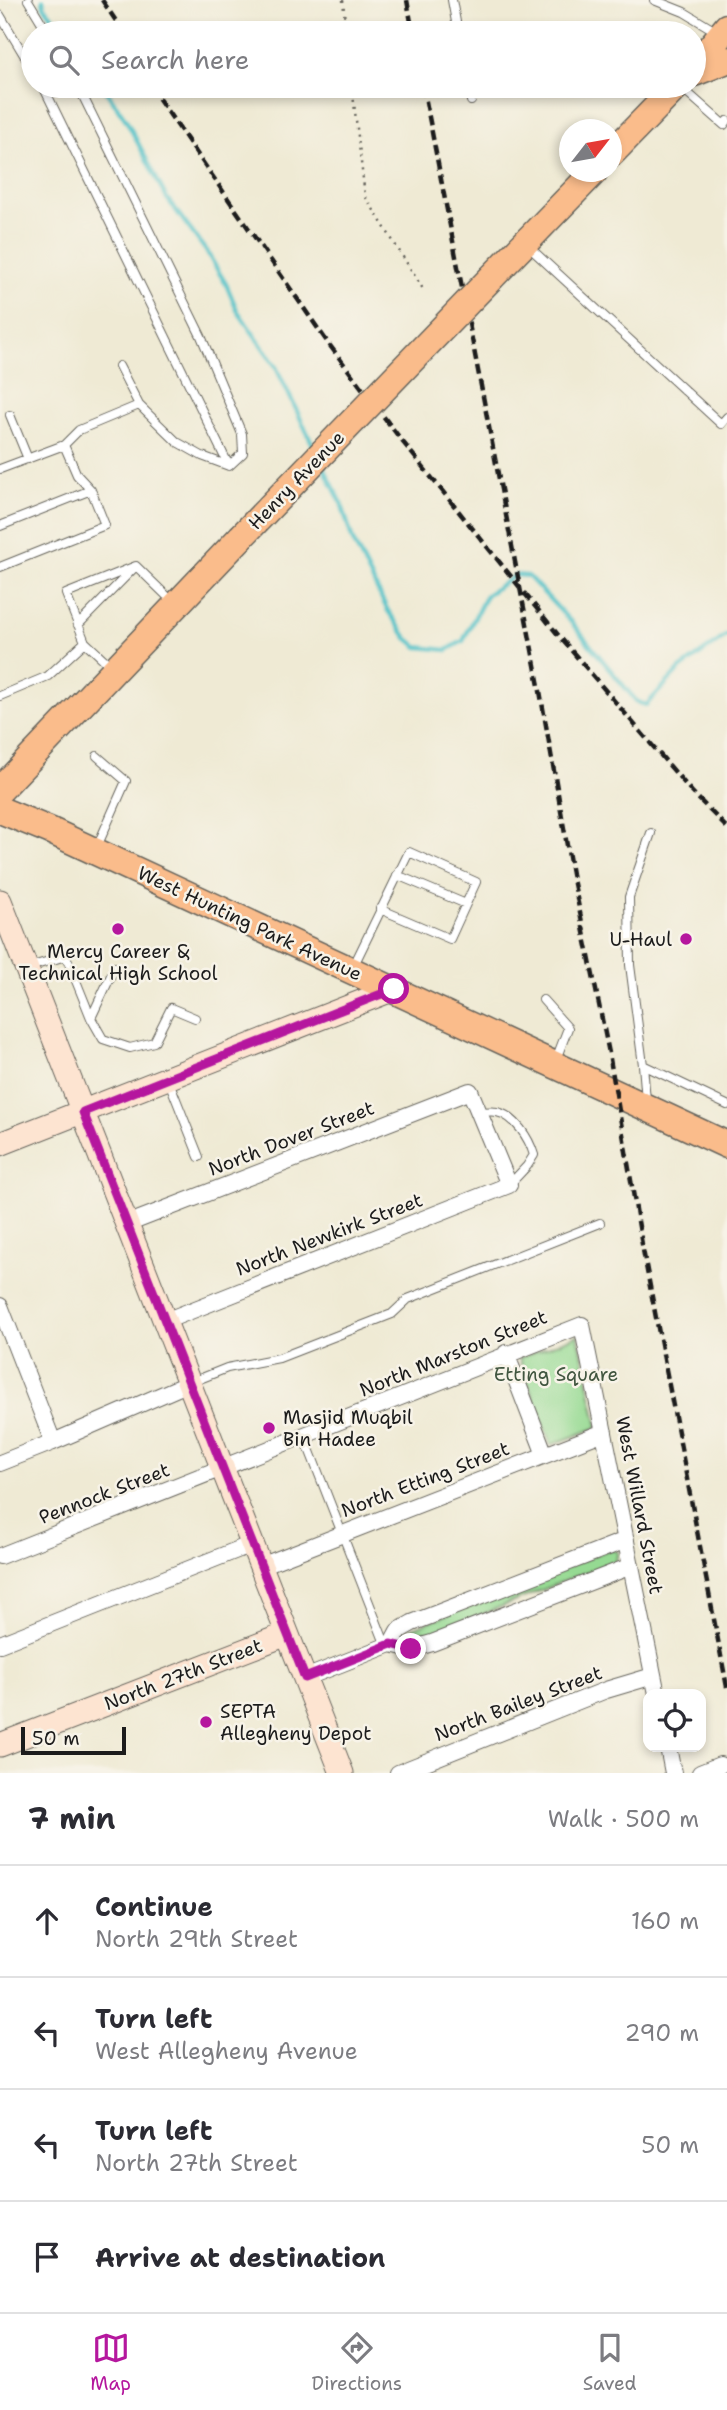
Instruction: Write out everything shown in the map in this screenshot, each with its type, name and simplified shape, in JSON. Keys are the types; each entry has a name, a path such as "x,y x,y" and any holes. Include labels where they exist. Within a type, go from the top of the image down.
{"main road":[{"path":"706,53 724,30"},
{"path":"706,68 727,60"},
{"path":"622,142 666,98"},
{"name":"Henry Avenue","path":"0,790 584,182"},
{"name":"West Hunting Park Avenue","path":"0,810 555,1063 727,1145"},
{"path":"0,901 342,1773"},
{"path":"0,1144 394,989"},
{"name":"North 27th Street","path":"0,1745 287,1634"}],"street":[{"name":"North Dover Street","path":"127,1224 470,1091 479,1112"},
{"path":"479,1112 509,1185"},
{"name":"North Newkirk Street","path":"165,1321 509,1185"},
{"path":"0,1306 54,1442"},
{"name":"North Marston Street","path":"223,1469 506,1353 582,1325"},
{"name":"West Willard Street","path":"582,1325 656,1689"},
{"path":"506,1353 545,1455"},
{"path":"0,1462 54,1442 189,1383"},
{"name":"North Etting Street","path":"257,1555 342,1534 604,1432"},
{"name":"Pennock Street","path":"0,1556 223,1469"},
{"path":"388,1645 398,1631 412,1623 626,1540"},
{"path":"0,1644 257,1555"},
{"path":"305,1678 388,1645 411,1649 432,1643 631,1566"},
{"name":"North Bailey Street","path":"398,1773 606,1690 653,1676"},
{"path":"668,1752 673,1773"},
{"path":"701,1773 720,1765"}],"lane":[{"path":"28,0 41,21"},
{"path":"452,0 456,21"},
{"path":"654,0 674,4 724,30"},
{"path":"0,15 21,50"},
{"path":"49,98 229,466"},
{"path":"84,98 201,336 242,434 243,453 229,466"},
{"path":"692,98 724,125 727,121"},
{"path":"525,243 721,424 727,417"},
{"path":"119,366 139,405 177,442 202,456 229,466"},
{"path":"0,470 64,445 79,430 139,405"},
{"path":"10,415 28,459"},
{"path":"0,566 105,525 92,490 77,475 64,445"},
{"path":"0,526 92,490"},
{"path":"136,566 176,605"},
{"path":"78,625 136,566"},
{"path":"114,669 85,642 66,594 136,566"},
{"path":"0,696 48,676 85,642"},
{"path":"95,852 126,781 97,756"},
{"path":"646,1107 629,965 629,897 650,833"},
{"path":"351,970 380,909 409,852 476,882 450,939 380,909"},
{"path":"397,875 466,904"},
{"path":"26,968 66,956 90,1018 103,1039 130,1048 154,1042 171,1008 195,1018"},
{"path":"90,1018 116,967"},
{"path":"543,1000 568,1028 555,1063"},
{"path":"643,1065 727,1105"},
{"path":"168,1079 199,1157"},
{"path":"479,1112 496,1112 508,1118 529,1140 534,1155 509,1185"},
{"path":"189,1383 227,1368 279,1358 392,1314 408,1299 600,1223"},
{"path":"304,1436 388,1645"}],"path":[{"path":"343,0 345,21"},
{"path":"353,98 365,196 423,289"}],"green space":[{"name":"Etting Square","path":"578,1335 598,1427 551,1445 519,1358"},
{"path":"610,1549 618,1552 616,1560 417,1641 404,1640 411,1629"}],"waterway":[{"path":"43,0 44,6 56,21"},
{"path":"111,98 126,120 166,197 206,251 226,284 237,310 275,365 314,447"},
{"path":"322,464 341,502 353,541 388,611 407,638 418,647 447,650 463,641 486,595 516,575 528,576 571,622 637,702 646,705 680,669 727,635"}],"railway":[{"path":"102,0 116,21"},
{"path":"407,0 411,21"},
{"path":"158,98 328,343 402,441 559,636 692,792 727,828"},
{"path":"425,98 540,691 572,874 609,1053 643,1250 727,1687"}],"place":[{"name":"Mercy Career & Technical High School","path":"118,929"},
{"name":"U-Haul","path":"686,939"},
{"name":"Masjid Muqbil Bin Hadee","path":"269,1428"},
{"name":"SEPTA Allegheny Depot","path":"206,1722"}],"route":[{"path":"394,989 83,1112 305,1678 391,1644 411,1649"}]}
